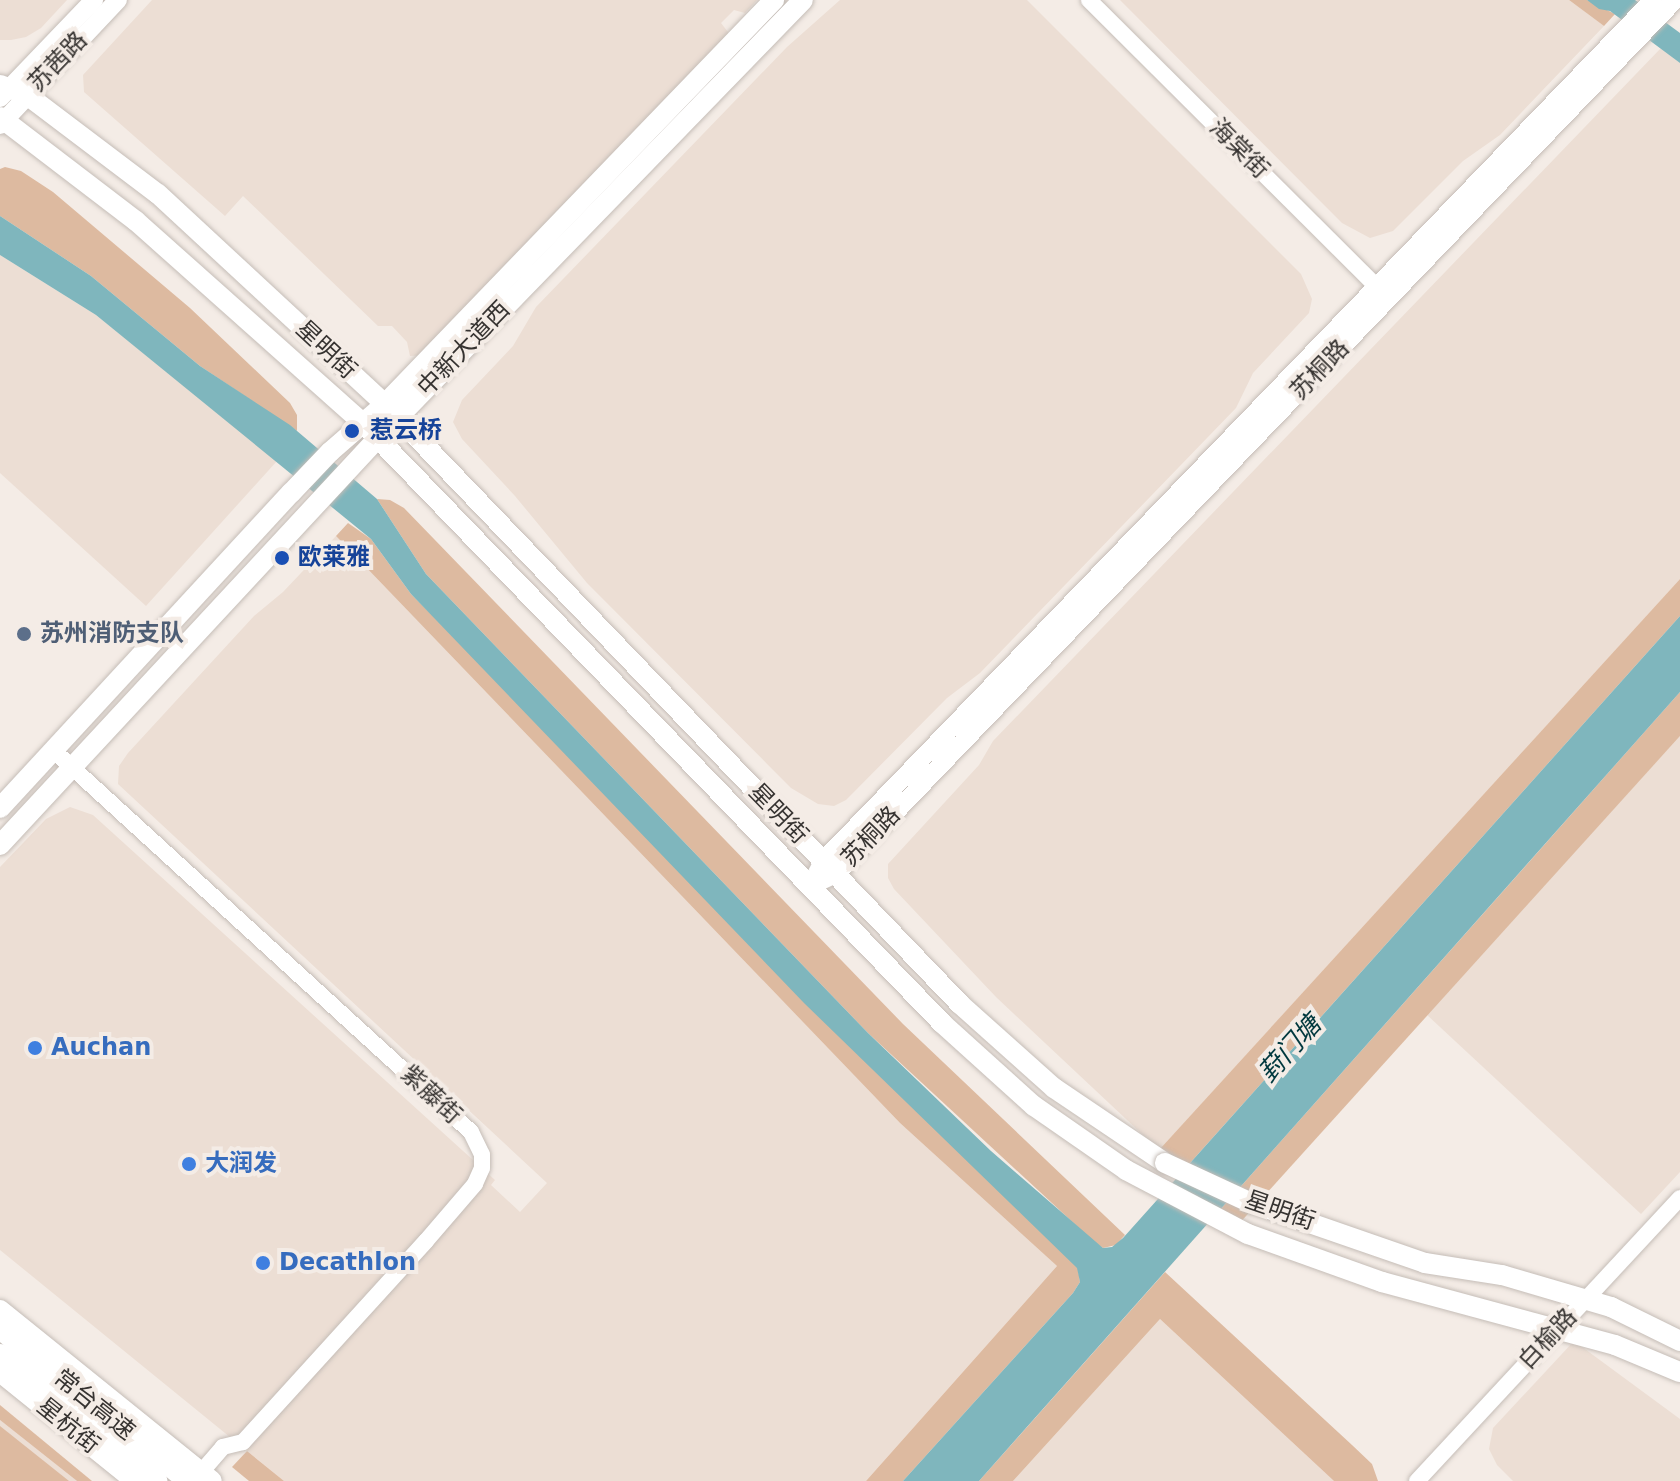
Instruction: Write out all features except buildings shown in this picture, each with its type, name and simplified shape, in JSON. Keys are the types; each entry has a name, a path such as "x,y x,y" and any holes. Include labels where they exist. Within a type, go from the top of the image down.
{"highway":[{"name":"常台高速","path":"0,1328 201,1478"},
{"name":"常台高速","path":"0,1355 156,1481"}],"main road":[{"name":"苏茜路","path":"2,121 9,92 94,0"},
{"name":"苏茜路","path":"9,92 118,0"},
{"name":"中新大道西","path":"0,845 378,438 391,411 774,0"},
{"name":"中新大道西","path":"0,808 330,452 363,423 391,411 803,0"},
{"name":"苏桐路","path":"1602,65 1653,0"},
{"name":"苏桐路","path":"810,886 1602,65 1675,0"},
{"name":"星明街","path":"9,92 158,194 391,411 1009,1051 1054,1088 1165,1163 1249,1202 1425,1263 1502,1275 1611,1307 1680,1341"},
{"name":"星明街","path":"2,121 136,221 363,423 981,1061 1034,1106 1126,1170 1229,1224 1382,1282 1559,1328 1615,1345 1680,1372"},
{"name":"星杭街","path":"0,1310 201,1478"},
{"name":"星杭街","path":"0,1372 135,1481"}],"street":[{"name":"海棠街","path":"1089,0 1383,293"},
{"name":"紫藤街","path":"53,750 471,1132 482,1155 482,1168 475,1184 426,1241 243,1442 223,1447 201,1478"},
{"name":"白榆路","path":"1417,1481 1680,1198"}],"shaded area":[{"path":"0,0 67,0 41,28 26,37 0,40"},
{"path":"152,0 757,0 745,13 734,10 721,23 731,36 429,355 410,356 407,342 392,326 378,326 243,196 225,216 84,92 83,75"},
{"path":"840,0 1027,0 1301,274 1312,299 1309,313 1253,373 1236,408 980,673 947,698 846,800 834,806 818,804 791,788 587,583 515,496 462,439 453,422 462,400 513,346 536,307 787,47"},
{"path":"1120,0 1569,0 1604,26 1500,135 1463,161 1393,231 1370,238 1342,223"},
{"path":"1569,0 1587,0 1615,14 1604,26"},
{"path":"1661,48 1680,63 1680,579 1159,1150 996,997 894,889 888,878 888,864 979,765 993,741"},
{"path":"5,167 21,171 53,192 190,308 290,403 297,415 297,431 200,366 91,276 0,216 0,169"},
{"path":"0,255 96,315 277,461 146,606 0,473"},
{"path":"377,499 390,500 404,508 903,1024 1125,1235 1116,1245 1103,1248 1093,1241 868,1033 426,574"},
{"path":"348,523 371,539 411,594 1078,1268 1080,1282 1073,1293 903,1481 866,1481 1057,1266 900,1123 336,536"},
{"path":"336,536 900,1123 1057,1266 866,1481 284,1481 0,1250 0,867 46,819 70,807 93,815 495,1180 491,1185 520,1212 547,1183 118,784 119,766 128,753 254,616 283,592"},
{"path":"1680,579 1680,616 1182,1172 1159,1150"},
{"path":"1680,692 1680,736 1237,1226 1219,1211"},
{"path":"1680,736 1680,1172 1641,1214 1426,1014"},
{"path":"1165,1272 1372,1464 1378,1481 1334,1481 1160,1319 1013,1481 979,1481"},
{"path":"1160,1319 1334,1481 1013,1481"},
{"path":"1574,1341 1680,1419 1680,1481 1513,1481 1497,1465 1489,1449 1493,1428"},
{"path":"0,1405 92,1481 77,1481 0,1420"},
{"path":"0,1420 77,1481 0,1481"},
{"path":"0,1426 69,1481 0,1481"},
{"path":"247,1451 284,1481 249,1481 232,1467"}],"water":[{"path":"1587,0 1635,0 1680,33 1680,63 1610,11 1599,9"},
{"path":"0,216 91,276 200,366 290,425 377,499 426,574 868,1033 991,1151 1103,1248 1112,1247 1123,1238 1680,616 1680,692 979,1481 903,1481 1073,1293 1080,1282 1077,1268 804,1003 411,594 371,539 96,315 0,255"}],"place":[{"name":"惹云桥","path":"352,431"},
{"name":"欧莱雅","path":"282,558"},
{"name":"苏州消防支队","path":"24,634"},
{"name":"Auchan","path":"35,1048"},
{"name":"大润发","path":"189,1164"},
{"name":"Decathlon","path":"263,1263"}],"water label":[{"name":"葑门塘","path":"1290,1049"}]}
